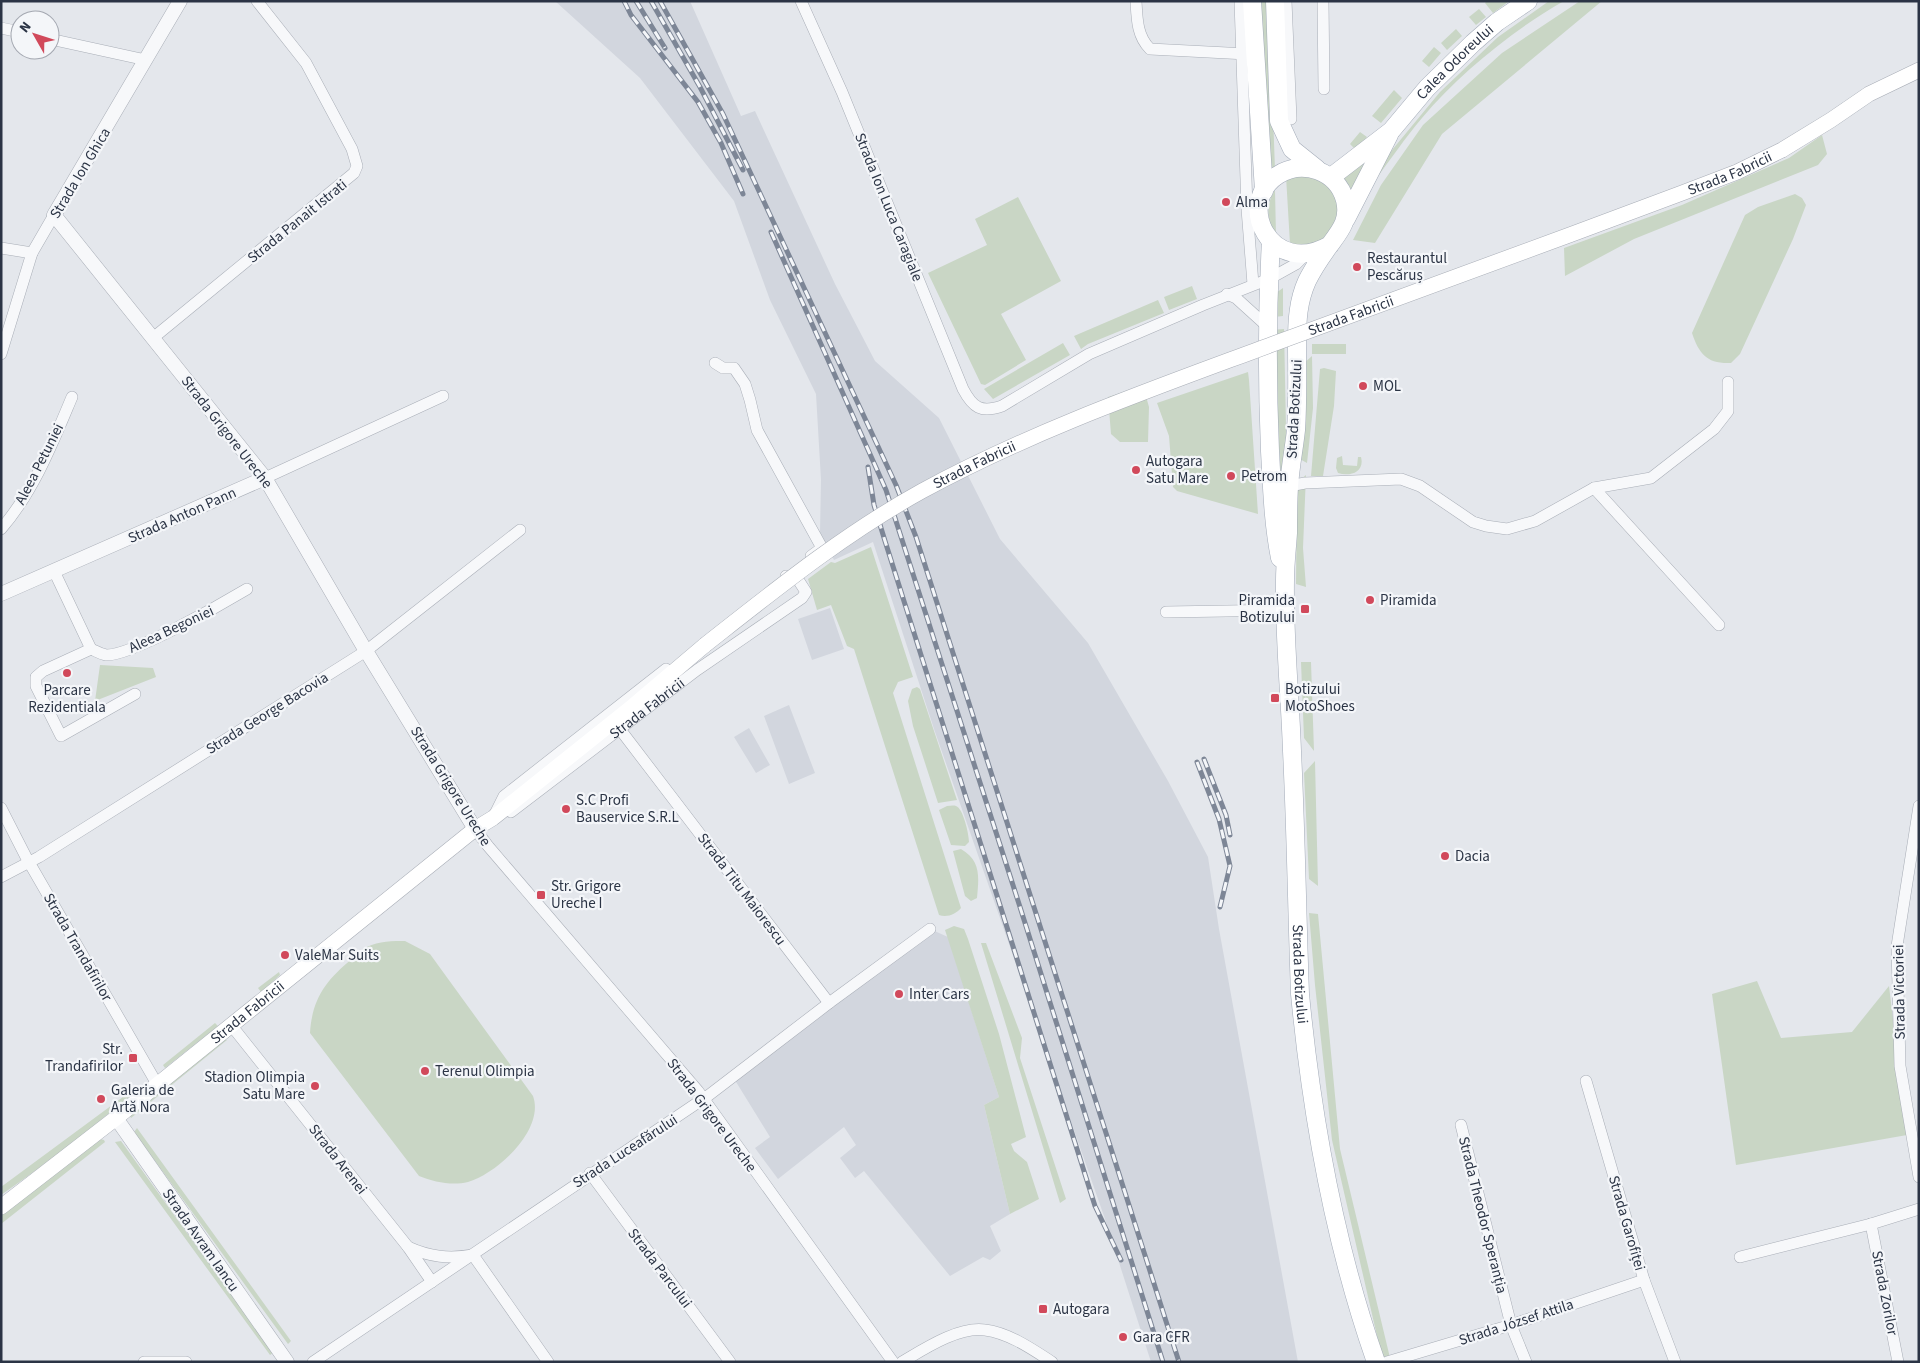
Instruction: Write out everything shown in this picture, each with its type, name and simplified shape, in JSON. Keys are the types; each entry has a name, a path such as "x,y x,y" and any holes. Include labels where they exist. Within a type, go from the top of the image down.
{"main road":[{"name":"Strada Botizului","path":"1252,1 1248,54 1264,191 1260,199 1259,217 1271,241 1261,281 1268,327 1267,387 1280,487 1300,994 1315,1122 1328,1189 1350,1281 1376,1362"},
{"path":"1275,1 1280,121 1292,149 1339,187 1344,198 1346,211 1344,224"},
{"name":"Calea Odoreului","path":"1344,224 1391,130 1453,61 1497,22 1528,1"},
{"name":"Strada Fabricii","path":"1,1208 116,1118 475,829 493,818 779,586 849,534 922,491 991,457 1102,408 1736,172 1782,150 1832,120 1876,90 1919,70"},
{"name":"Calea Odoreului","path":"1325,174 1391,130"},
{"path":"1264,191 1277,175 1290,169 1305,167 1325,174"},
{"name":"Strada Botizului","path":"1280,487 1296,429 1297,319 1300,300 1313,270 1344,224"},
{"path":"1271,241 1293,254 1318,252 1330,245"}],"street":[{"name":"Strada Ion Ghica","path":"1,354 32,253 180,1"},
{"name":"Strada Panait Istrati","path":"153,338 354,173 357,166 352,149 306,64 257,1"},
{"name":"Strada Ion Luca Caragiale","path":"802,1 842,92 963,389 970,402 980,408 991,410 1002,406 1089,354 1227,294"},
{"path":"1136,1 1137,22 1143,41 1150,49 1248,54"},
{"path":"1240,1 1248,54 1247,208 1261,281"},
{"path":"1286,1 1291,120"},
{"path":"1323,1 1324,89"},
{"path":"60,41 146,60"},
{"name":"Strada Grigore Ureche","path":"54,215 265,478 366,651 475,829 698,1091 894,1362"},
{"path":"1,248 32,253"},
{"path":"1227,294 1261,281 1296,264 1306,254"},
{"path":"1227,294 1236,298 1268,327"},
{"path":"715,363 723,368 734,368 744,384 757,430 822,548 784,576"},
{"path":"1280,487 1305,483 1401,479 1420,486 1473,522 1507,529 1534,521 1594,488 1650,478 1714,429 1728,411 1728,382"},
{"name":"Strada Anton Pann","path":"1,594 265,478 443,396"},
{"name":"Aleea Petuniei","path":"1,529 19,506 48,453 72,397"},
{"path":"1594,488 1719,625"},
{"name":"Strada George Bacovia","path":"1,877 29,863 366,651 520,530"},
{"path":"54,571 91,649 43,671 36,677 36,686 61,736 135,694"},
{"name":"Strada Fabricii","path":"784,576 797,578 806,592 802,598 697,670 514,810 493,818 504,796 784,576"},
{"name":"Aleea Begoniei","path":"91,649 105,655 116,654 144,643 221,605 246,588"},
{"path":"1166,612 1286,610"},
{"name":"Strada Titu Maiorescu","path":"619,728 829,1003"},
{"name":"Strada Victoriei","path":"1919,806 1897,946 1900,1066 1919,1177"},
{"name":"Strada Trandafirilor","path":"1,808 29,863 157,1084"},
{"name":"Strada Luceafărului","path":"312,1362 703,1099 930,929"},
{"name":"Strada Arenei","path":"231,1025 408,1247 432,1282"},
{"name":"Strada Garofiței","path":"1586,1081 1644,1280 1675,1362"},
{"name":"Strada Avram Iancu","path":"116,1118 287,1362"},
{"name":"Strada Theodor Speranția","path":"1461,1125 1511,1325 1526,1362"},
{"name":"Strada Parcului","path":"590,1174 730,1362"},
{"path":"1740,1258 1871,1224 1919,1209"},
{"name":"Strada Zorilor","path":"1871,1224 1898,1362"},
{"path":"408,1247 423,1254 439,1257 456,1258 473,1255 548,1362"},
{"name":"Strada József Attila","path":"1388,1362 1511,1325 1644,1280"},
{"path":"902,1362 950,1337 968,1331 984,1329 1005,1335 1052,1362"},
{"path":"144,1362 186,1362"}],"shaded area":[{"path":"555,1 690,1 741,116 755,111 835,284 875,361 939,418 1000,539 1088,643 1168,781 1208,857 1219,929 1298,1362 1151,1362 1105,1219 934,729 873,542 834,560 820,533 821,480 816,394 770,300 734,201 640,78"},
{"path":"830,608 844,649 812,660 798,619"},
{"path":"789,705 815,773 789,784 764,716"},
{"path":"749,728 770,765 756,773 734,737"},
{"path":"930,929 948,937 999,1097 984,1105 1010,1214 990,1226 1001,1251 990,1260 983,1257 950,1276 864,1171 855,1178 840,1158 856,1145 844,1127 778,1179 755,1148 770,1137 733,1077"}],"green space":[{"path":"1259,1 1269,1 1275,170 1266,177"},
{"path":"1487,1 1508,2 1493,13 1485,3"},
{"path":"1549,1 1564,1 1506,39 1453,85 1416,126 1375,180 1378,167 1440,92 1498,37"},
{"path":"1580,1 1602,1 1442,134 1375,243 1353,240 1381,185 1423,125 1502,53"},
{"path":"1479,9 1486,17 1476,25 1469,17"},
{"path":"1456,29 1462,36 1447,50 1441,43"},
{"path":"1434,47 1441,53 1429,67 1422,61"},
{"path":"1394,90 1402,98 1381,123 1372,116"},
{"path":"1360,132 1367,137 1356,150 1350,144"},
{"path":"1822,135 1827,154 1818,165 1634,239 1565,276 1564,248 1682,205 1789,158"},
{"path":"1367,155 1372,159 1352,193 1341,174"},
{"path":"1319,174 1343,206 1335,233 1312,248 1290,244 1286,176"},
{"path":"1275,190 1276,236 1268,213 1270,201"},
{"path":"1795,194 1802,198 1806,205 1793,239 1740,354 1731,363 1716,362 1701,352 1692,333 1745,215 1758,207"},
{"path":"1018,197 1061,281 1001,314 1026,360 985,385 981,384 928,273 987,245 975,219"},
{"path":"1192,286 1197,299 1169,310 1164,297"},
{"path":"1283,288 1283,316 1274,317 1273,295"},
{"path":"1158,300 1164,313 1088,344 1081,349 1074,336"},
{"path":"1284,329 1287,477 1281,477 1271,330"},
{"path":"1063,343 1070,355 993,399 984,389"},
{"path":"1312,344 1346,344 1346,354 1312,354"},
{"path":"1312,356 1313,408 1307,463 1298,458 1303,364"},
{"path":"1320,369 1336,371 1334,406 1323,476 1311,476"},
{"path":"1248,372 1258,514 1177,491 1173,487 1169,436 1157,403"},
{"path":"1143,386 1149,407 1148,442 1120,442 1111,434 1108,397"},
{"path":"1342,456 1343,465 1357,466 1358,457 1361,457 1362,462 1359,470 1352,474 1338,473 1336,468 1337,458"},
{"path":"1306,475 1303,548 1306,587 1296,584 1297,482"},
{"path":"871,547 913,677 898,682 893,693 961,908 948,916 939,915 854,649 847,646 831,605 817,610 808,579 831,562 835,563"},
{"path":"1301,662 1311,662 1314,751 1304,738"},
{"path":"100,665 153,668 156,677 95,701"},
{"path":"917,687 920,689 957,800 938,803 913,726 908,701 912,689"},
{"path":"1315,761 1318,886 1309,879 1304,773"},
{"path":"947,806 956,806 961,811 967,828 969,842 965,846 951,845 939,810"},
{"path":"961,849 972,859 977,870 977,898 971,901 965,896 953,851"},
{"path":"1309,913 1318,914 1340,1149 1391,1362 1383,1362 1332,1140"},
{"path":"954,926 964,929 999,1034 1026,1137 1011,1144 1014,1151 1027,1162 1039,1199 1010,1214 984,1105 999,1097 945,930"},
{"path":"405,941 430,954 533,1096 535,1109 526,1135 505,1160 480,1177 468,1182 456,1184 443,1183 419,1176 310,1033 311,1021 317,1000 328,983 343,967 367,947 386,942"},
{"path":"981,943 986,943 1022,1038 1020,1058 1066,1199 1060,1203"},
{"path":"279,972 280,975 261,992 258,988"},
{"path":"1757,981 1781,1038 1852,1032 1889,986 1907,1135 1736,1165 1712,994"},
{"path":"215,1023 218,1026 165,1068 163,1065"},
{"path":"223,1039 227,1040 131,1118 130,1116"},
{"path":"127,1094 130,1096 98,1122 1,1195 1,1187"},
{"path":"137,1128 291,1341 288,1344 134,1132"},
{"path":"100,1139 105,1142 1,1224 1,1214"},
{"path":"121,1141 273,1353 270,1355 115,1142"}],"railway":[{"path":"624,1 631,15 698,102 721,143 743,194"},
{"path":"636,1 665,48"},
{"path":"651,1 700,87 743,170"},
{"path":"660,1 723,114 896,485 916,537 1179,1362"},
{"path":"771,232 886,490 1163,1362"},
{"path":"868,467 874,505 885,541 1095,1206 1121,1260"},
{"path":"1204,759 1226,815 1230,835"},
{"path":"1197,762 1219,819 1230,866 1220,907"}],"place":[{"name":"Alma","path":"1226,202"},
{"name":"Restaurantul Pescăruș","path":"1357,267"},
{"name":"MOL","path":"1363,386"},
{"name":"Autogara Satu Mare","path":"1136,470"},
{"name":"Petrom","path":"1231,476"},
{"name":"Piramida","path":"1370,600"},
{"name":"Piramida Botizului","path":"1305,609"},
{"name":"Parcare Rezidentiala","path":"67,673"},
{"name":"Botizului MotoShoes","path":"1275,698"},
{"name":"S.C Profi Bauservice S.R.L","path":"566,809"},
{"name":"Dacia","path":"1445,856"},
{"name":"Str. Grigore Ureche I","path":"541,895"},
{"name":"ValeMar Suits","path":"285,955"},
{"name":"Inter Cars","path":"899,994"},
{"name":"Str. Trandafirilor","path":"133,1058"},
{"name":"Terenul Olimpia","path":"425,1071"},
{"name":"Stadion Olimpia Satu Mare","path":"315,1086"},
{"name":"Galeria de Artă Nora","path":"101,1099"},
{"name":"Autogara","path":"1043,1309"},
{"name":"Gara CFR","path":"1123,1337"}]}
